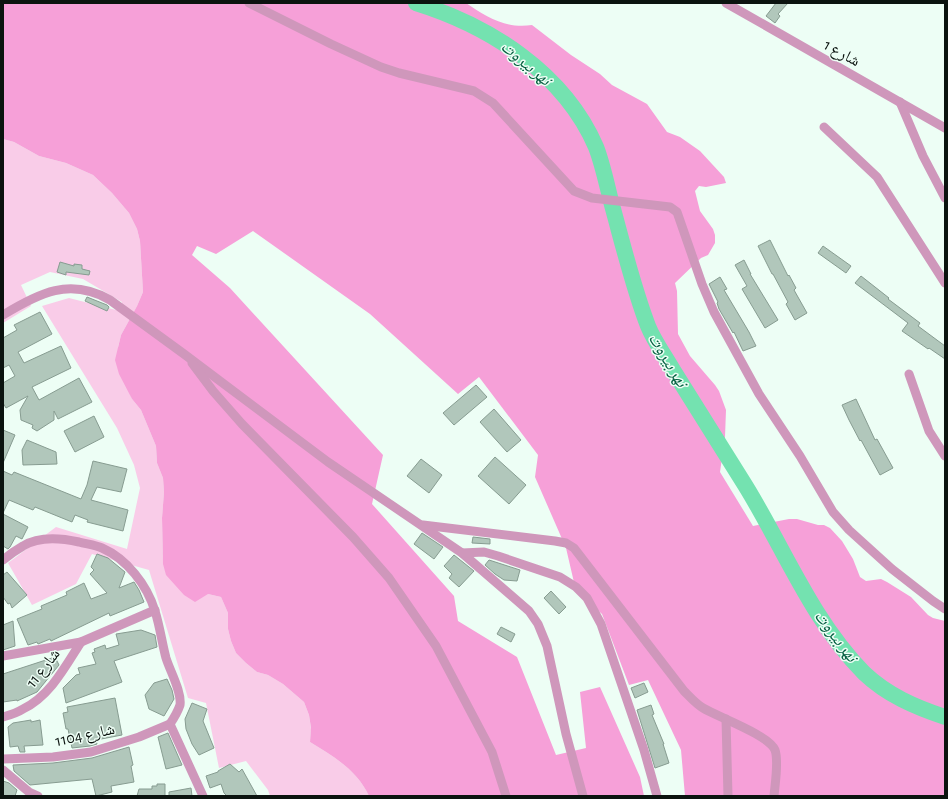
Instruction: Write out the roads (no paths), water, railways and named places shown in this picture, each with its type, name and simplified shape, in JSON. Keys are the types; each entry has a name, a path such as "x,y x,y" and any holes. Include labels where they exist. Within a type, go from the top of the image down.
{"street":[{"path":"249,3 381,67 481,95 493,103 574,191 592,198 670,207 677,212 702,284 714,312 759,394 833,512 849,530 892,569 945,609"},
{"name":"شارع 1","path":"726,3 945,128"},
{"path":"900,102 923,156 945,198"},
{"path":"824,127 877,177 945,283"},
{"path":"3,315 36,296 59,290 82,289 97,293 110,300 184,354 328,462 462,553 529,611 538,624 547,646 566,734 584,796"},
{"path":"184,354 213,391 242,424 353,537 389,578 436,646 492,752 506,796"},
{"path":"909,374 930,431 945,456"},
{"path":"422,525 566,543 574,548 684,692 701,707 766,740 774,748 776,761 774,796"},
{"path":"3,560 23,546 36,540 50,539 72,541 101,547 119,557 134,572 145,590 154,610 166,660 180,696 178,711 170,724 203,796"},
{"path":"462,553 484,552 560,577 576,586 587,598 601,624 644,750 656,796"},
{"path":"3,656 81,642 154,610"},
{"name":"شارع 11","path":"3,717 23,709 38,700 50,689 81,642"},
{"path":"726,719 728,796"},
{"name":"شارع 1104","path":"3,759 53,757 91,752 139,737 170,724"},
{"path":"3,770 24,788 38,796"}],"waterway":[{"name":"نهر بيروت","path":"416,3 444,13 497,39 522,56 544,75 565,97 582,121 596,147 633,281 650,332 745,485 813,606 845,652 873,681 902,700 945,717"}]}
